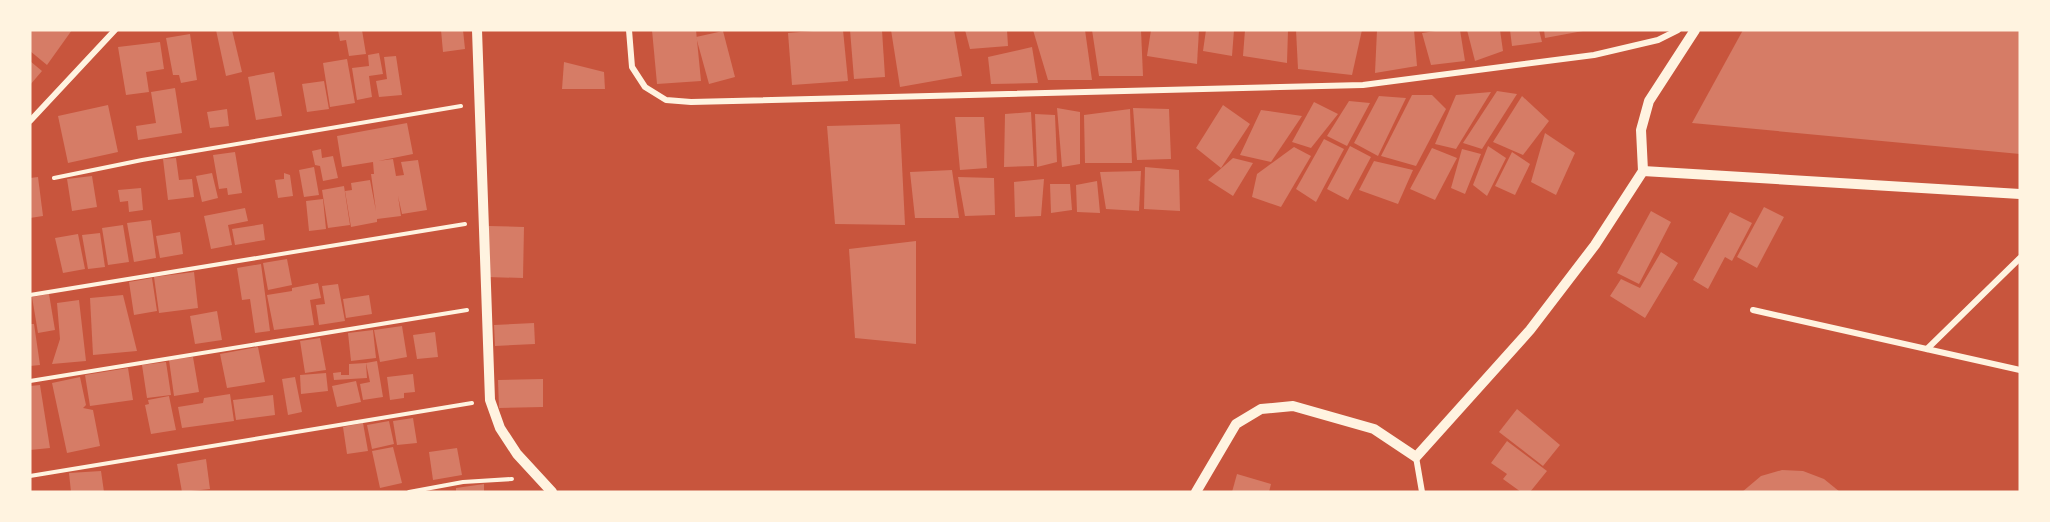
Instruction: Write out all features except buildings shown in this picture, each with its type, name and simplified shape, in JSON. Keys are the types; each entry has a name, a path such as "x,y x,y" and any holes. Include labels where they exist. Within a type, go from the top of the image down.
{"street":[{"path":"30,121 115,30"},
{"path":"477,30 490,400 500,428 517,454 552,492"},
{"path":"629,30 632,68 645,87 666,100 690,102 1363,85 1594,55 1658,40 1678,30"},
{"path":"1416,457 1530,330 1595,245 1643,171 1641,130 1649,100 1695,30"},
{"path":"1643,171 2020,194"},
{"path":"1927,349 2020,258"},
{"path":"1753,310 2020,370"},
{"path":"1196,492 1236,424 1261,409 1293,406 1374,429 1416,457 1422,492"}],"path":[{"path":"54,178 142,160 479,102"},
{"path":"30,295 483,221"},
{"path":"30,381 486,307"},
{"path":"30,476 490,400"},
{"path":"409,492 463,482 539,477"}]}
